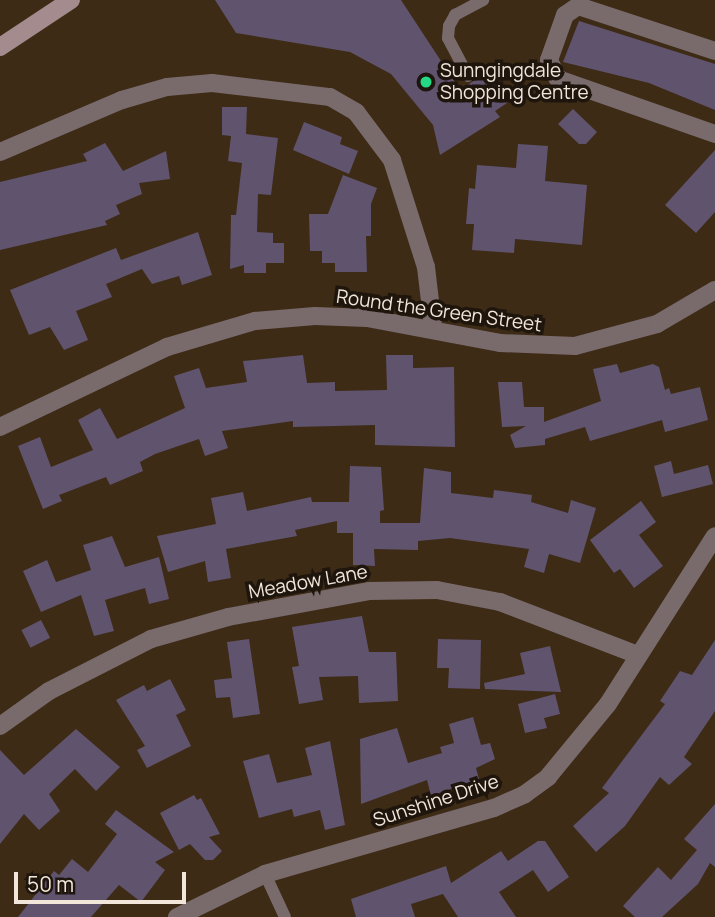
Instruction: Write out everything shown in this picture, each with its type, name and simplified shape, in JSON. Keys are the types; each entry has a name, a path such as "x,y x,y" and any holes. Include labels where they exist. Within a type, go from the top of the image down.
{"main road":[{"path":"0,47 71,0"}],"street":[{"path":"715,51 578,6 565,15 549,60 558,79 715,134"},
{"path":"0,152 122,100 167,87 212,83 330,97 356,112 392,160 426,267 433,327"},
{"name":"Round the Green Street","path":"0,427 167,347 255,321 315,316 433,327 500,343 575,346 657,324 715,290"},
{"name":"Sunshine Drive","path":"177,917 265,874 494,808 525,794 548,777 581,738 715,537"},
{"name":"Meadow Lane","path":"0,726 49,691 151,639 228,617 369,591 437,590 500,601 638,655"}],"lane":[{"path":"468,76 448,38 449,26 455,15 483,0"},
{"path":"265,874 285,917"}],"building":[{"name":"Sunngingdale Shopping Centre","path":"215,0 401,0 460,90 490,70 510,101 495,111 500,117 440,155 433,125 391,74 350,52 236,33"},
{"path":"579,21 715,64 715,110 649,83 563,62"},
{"path":"222,107 247,107 246,134 278,138 271,195 258,194 257,232 273,233 273,243 284,243 284,263 266,263 266,273 244,273 244,265 230,269 231,215 236,215 242,163 228,161 231,136 222,135"},
{"path":"573,109 597,132 586,144 579,144 558,124"},
{"path":"304,122 342,137 340,144 358,151 349,174 293,150"},
{"path":"105,143 123,171 166,151 170,179 139,183 142,194 116,205 120,214 105,221 107,225 0,250 0,182 87,161 83,154"},
{"path":"518,144 548,146 545,181 587,185 582,245 515,239 514,253 472,250 474,224 466,224 469,188 475,189 477,165 516,168"},
{"path":"715,150 715,212 696,233 665,205"},
{"path":"343,175 377,188 371,204 371,236 366,236 367,272 335,272 335,263 322,263 322,251 310,251 309,214 328,214"},
{"path":"198,232 212,275 182,285 179,276 152,284 142,269 106,284 112,297 76,311 88,340 64,350 50,327 29,335 10,290 116,248 121,260"},
{"path":"303,355 307,383 335,382 335,391 387,390 386,355 413,355 413,368 454,367 455,447 375,445 375,425 293,427 293,421 222,431 228,448 205,456 199,439 140,462 143,471 110,485 106,477 59,495 62,501 43,509 18,446 40,437 51,467 93,450 78,420 100,408 117,439 185,408 174,376 199,368 206,388 247,382 243,361"},
{"path":"617,364 620,373 653,364 659,367 665,390 669,388 671,394 700,387 708,420 665,432 662,420 590,441 585,427 545,439 545,445 515,448 510,435 526,426 502,427 498,382 522,382 524,407 544,407 544,422 601,401 593,369"},
{"path":"671,461 674,474 708,465 713,484 662,497 654,466"},
{"path":"350,466 381,467 384,510 380,511 380,523 420,523 424,468 451,472 451,493 493,498 494,490 532,495 531,502 568,513 571,500 596,508 580,563 549,554 544,573 524,567 529,549 450,538 418,541 418,550 374,549 375,566 353,565 353,533 337,533 337,521 295,530 297,536 226,549 231,578 208,582 205,561 168,572 157,536 216,524 211,498 243,492 247,511 311,497 312,502 349,502"},
{"path":"641,501 656,522 639,535 663,566 634,588 620,569 614,573 590,540"},
{"path":"112,536 125,567 159,557 169,599 149,604 145,588 105,600 114,631 94,636 81,595 41,612 23,571 47,560 56,582 91,570 83,545"},
{"path":"362,616 369,652 396,652 398,701 359,703 358,676 319,677 323,700 299,704 292,667 299,666 292,627"},
{"path":"41,620 50,638 30,648 21,630"},
{"path":"249,639 260,714 233,718 230,697 216,698 214,680 232,678 227,642"},
{"path":"438,639 481,640 480,689 448,688 449,668 437,668"},
{"path":"715,640 715,711 684,757 692,764 669,785 660,777 625,826 596,852 573,826 609,793 602,788 665,704 660,701 680,671 692,675"},
{"path":"550,646 561,692 485,689 484,683 525,674 520,653"},
{"path":"170,679 186,710 176,715 191,746 147,768 137,750 145,746 116,700 144,685 147,691"},
{"path":"555,694 560,714 544,718 547,728 525,733 518,704"},
{"path":"473,717 481,745 490,743 495,759 476,768 479,779 431,796 427,780 361,804 360,739 397,728 408,763 442,753 440,747 454,743 449,724"},
{"path":"76,729 120,767 96,791 75,769 49,794 60,811 39,830 24,814 0,844 0,750 24,775"},
{"path":"330,741 345,825 325,830 320,810 294,817 292,809 259,818 243,761 269,754 277,783 312,775 305,748"},
{"path":"194,795 197,800 201,798 220,834 209,837 222,851 213,860 205,860 190,844 179,850 160,813"},
{"path":"715,804 715,867 710,863 698,884 662,917 635,917 623,906 658,867 671,880 697,850 684,839"},
{"path":"116,810 174,852 155,862 165,870 141,902 119,885 91,917 18,917 54,871 59,875 72,859 88,872 117,834 105,824"},
{"path":"538,841 545,841 569,877 548,892 533,870 499,892 516,917 458,917 443,894 411,904 415,917 356,917 351,899 446,866 451,883 501,851 508,861"}],"place":[{"name":"Sunngingdale Shopping Centre","path":"426,82"}]}
